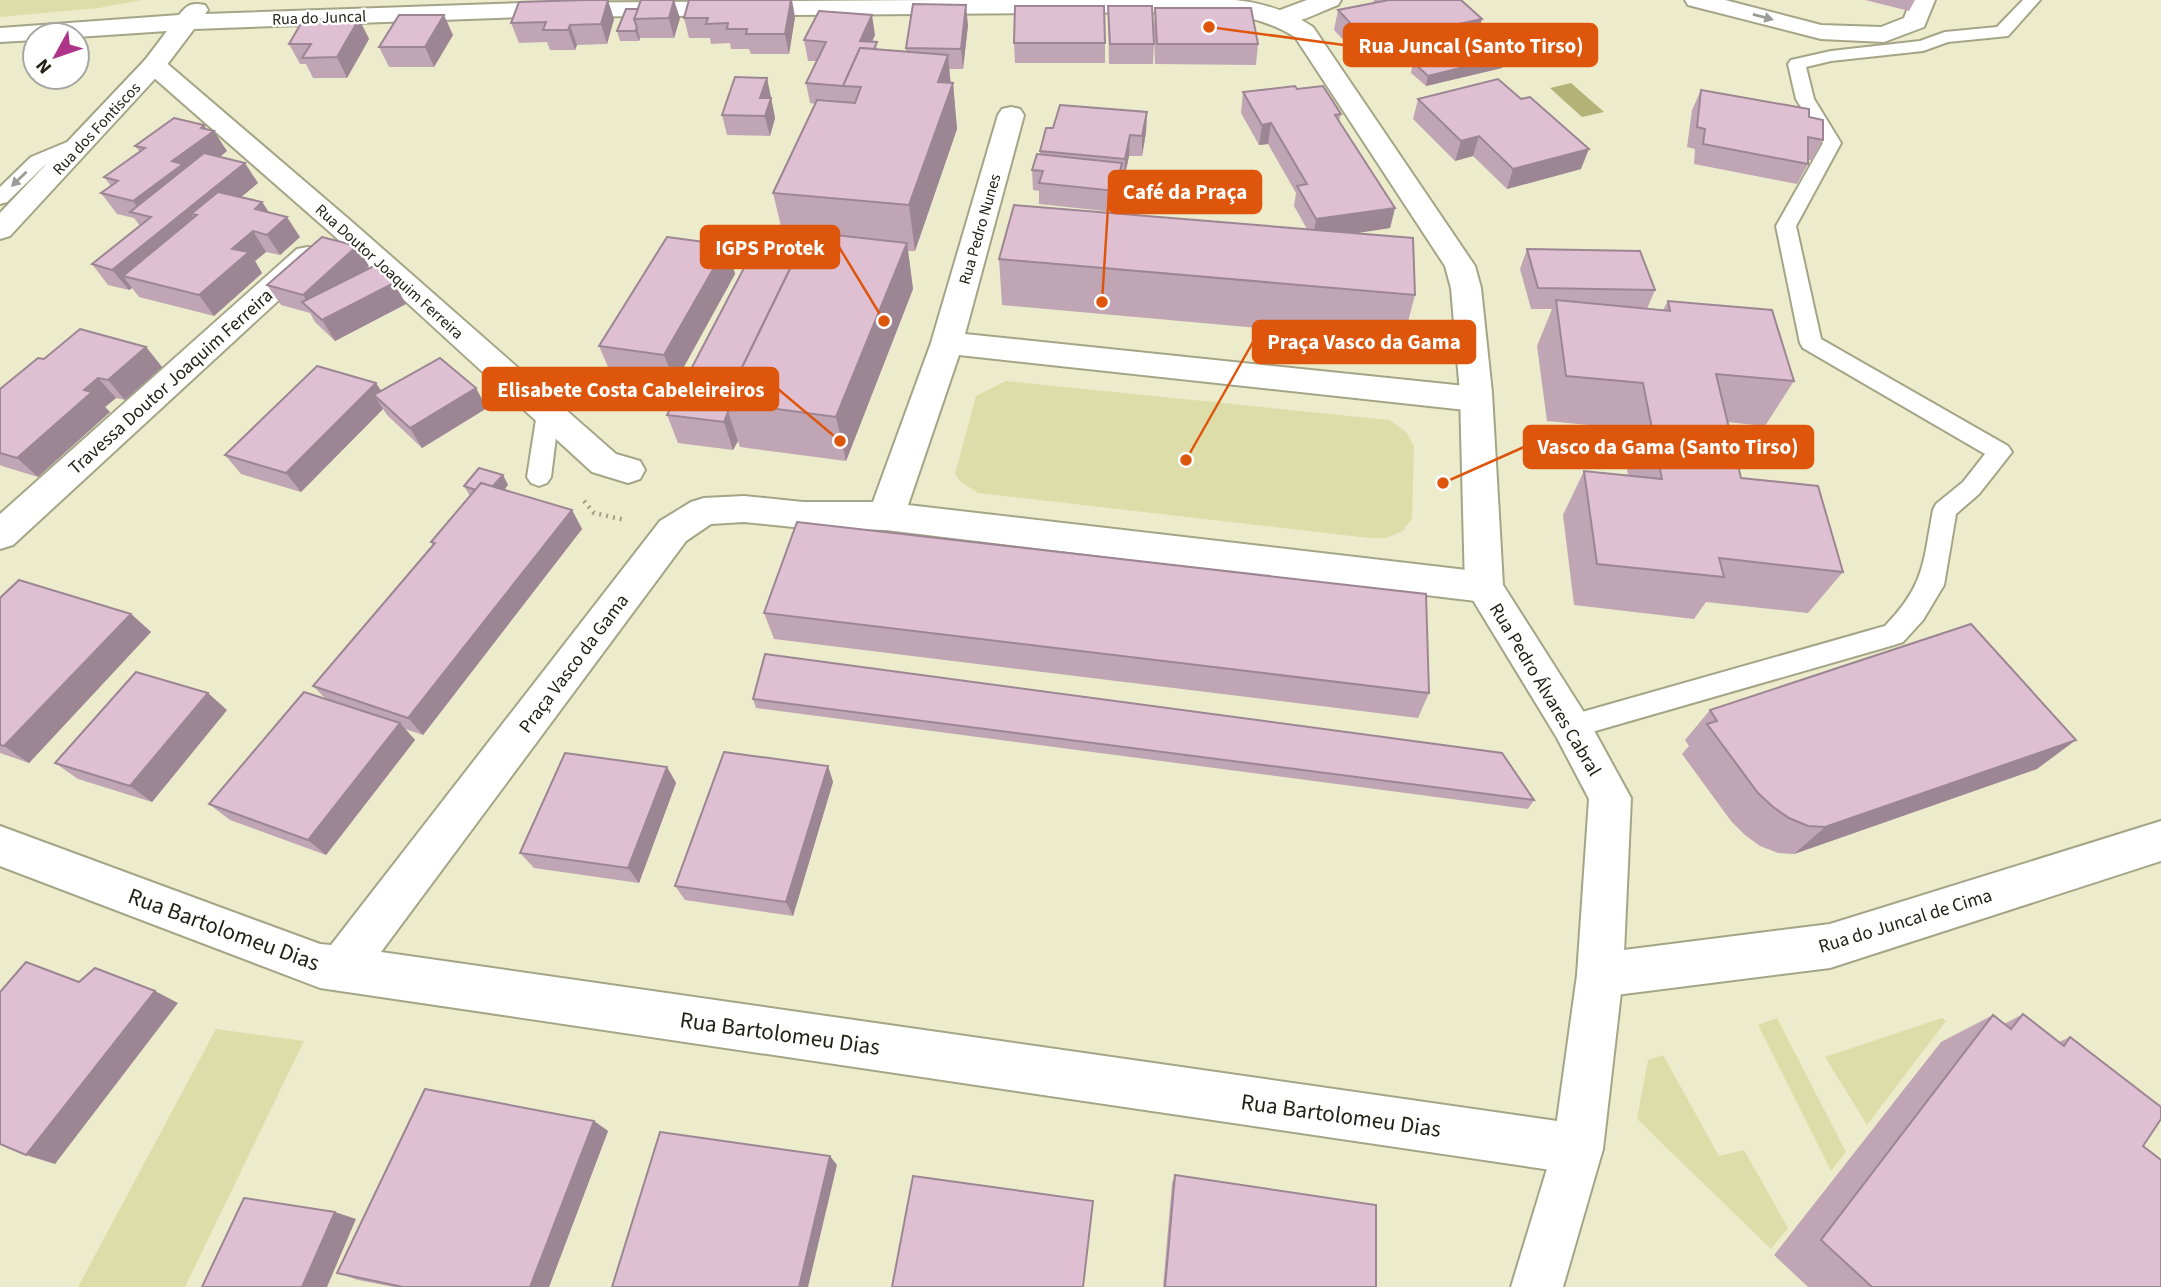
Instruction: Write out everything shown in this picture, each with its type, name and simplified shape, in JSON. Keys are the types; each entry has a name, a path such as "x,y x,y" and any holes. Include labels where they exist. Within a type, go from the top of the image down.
{"street":[{"name":"Rua dos Fontiscos","path":"0,230 154,65 204,0"},
{"path":"1281,18 1329,0"},
{"path":"1697,0 1821,32 1884,36 1916,22 1923,0"},
{"name":"Rua do Juncal","path":"0,35 187,22 521,10 1220,7 1256,10 1281,18"},
{"name":"Rua Pedro Álvares Cabral","path":"1281,18 1304,32 1460,266 1466,288 1475,399 1484,587 1571,726 1611,798 1600,975 1578,1149 1537,1287"},
{"name":"Rua Doutor Joaquim Ferreira","path":"154,65 341,227 604,463 628,470"},
{"name":"Rua Pedro Nunes","path":"947,343 1011,116"},
{"name":"Travessa Doutor Joaquim Ferreira","path":"0,535 341,227"},
{"path":"886,516 947,343 1475,399"},
{"name":"Praça Vasco da Gama","path":"341,969 673,531 704,511 744,509 803,515 886,516 1484,587"},
{"name":"Rua do Juncal de Cima","path":"1600,975 1830,946 2161,841"},
{"name":"Rua Bartolomeu Dias","path":"0,846 320,966 1578,1149"}],"lane":[{"path":"1571,726 1894,634 1914,613 1931,585 1945,510 1979,480 2000,452 1811,343 1786,226 1832,143 1805,99 1797,64 1831,56 1923,46 1945,37 2002,32 2032,0"},
{"path":"0,198 38,161 84,141"},
{"path":"539,477 548,413"}],"shaded area":[{"path":"0,0 142,0 99,8 0,17"},
{"path":"1571,83 1604,112 1582,117 1550,88"},
{"path":"1006,381 1389,420 1406,432 1414,446 1412,518 1403,531 1386,538 1369,538 978,493 960,481 955,474 976,396"},
{"path":"1777,1018 1846,1152 1831,1171 1758,1025"},
{"path":"1942,1018 1946,1021 1867,1125 1825,1057"},
{"path":"216,1029 304,1041 185,1287 78,1287"},
{"path":"1663,1055 1719,1156 1744,1150 1788,1228 1771,1249 1637,1119 1648,1060"}],"building":[{"path":"608,0 601,24 570,25 568,30 543,30 546,22 511,23 519,2"},
{"path":"641,0 674,0 669,18 634,19"},
{"path":"689,0 791,0 785,34 746,34 747,29 727,29 728,23 706,24 708,18 684,18"},
{"path":"1389,0 1461,0 1482,19 1369,43 1338,10"},
{"path":"913,4 966,5 961,49 906,48"},
{"path":"1015,6 1104,6 1105,43 1014,43"},
{"path":"1108,6 1152,6 1154,44 1110,44"},
{"path":"1155,8 1251,8 1258,44 1157,44"},
{"path":"626,9 638,9 634,19 637,28 635,31 617,31"},
{"path":"819,11 872,15 860,41 877,42 874,49 860,48 843,86 806,83 826,42 804,40"},
{"path":"399,15 444,15 425,47 379,47"},
{"path":"359,19 337,57 302,58 311,44 289,44 303,20"},
{"path":"1490,44 1505,57 1428,76 1413,62"},
{"path":"860,48 948,55 938,82 953,83 909,205 773,193 817,100 855,103 861,87 843,86"},
{"path":"735,77 767,78 760,98 771,98 765,116 722,115"},
{"path":"1498,79 1521,99 1530,97 1589,149 1513,169 1479,136 1461,141 1418,99"},
{"path":"1295,86 1297,89 1323,86 1341,114 1335,115 1395,208 1316,219 1297,186 1307,184 1271,123 1262,125 1243,92"},
{"path":"1701,90 1809,109 1809,117 1823,120 1823,140 1808,137 1808,164 1703,144 1705,129 1697,127"},
{"path":"1060,105 1147,112 1142,136 1130,135 1125,159 1040,151 1046,128 1053,128"},
{"path":"174,118 204,125 201,128 214,131 172,161 183,164 133,201 101,193 118,181 104,177 145,148 135,146"},
{"path":"204,153 245,163 112,270 92,264 151,217 130,212"},
{"path":"1037,154 1122,163 1115,191 1039,183 1043,171 1032,170"},
{"path":"218,192 262,202 255,209 287,217 267,235 253,231 232,249 249,252 199,295 123,276 197,215 191,214"},
{"path":"1014,205 1413,238 1415,295 999,259"},
{"path":"808,232 907,243 836,417 725,402"},
{"path":"322,237 357,246 303,295 267,285"},
{"path":"667,237 727,245 664,355 599,346"},
{"path":"755,247 798,252 725,402 728,412 724,422 667,415"},
{"path":"1527,249 1640,251 1655,290 1538,288"},
{"path":"374,266 394,283 322,320 302,302"},
{"path":"1556,300 1670,311 1668,301 1772,310 1794,381 1716,374 1741,478 1818,486 1843,572 1719,558 1724,577 1597,564 1584,471 1662,479 1643,383 1566,376"},
{"path":"80,329 146,347 108,380 98,378 84,390 92,392 17,458 0,453 0,389 38,358 44,359"},
{"path":"440,358 476,388 410,428 374,395"},
{"path":"317,366 376,383 286,473 225,455"},
{"path":"479,468 503,475 492,487 481,483 476,490 464,486"},
{"path":"481,483 572,510 408,718 313,686 435,543 431,542"},
{"path":"797,522 1426,594 1429,693 764,613"},
{"path":"19,580 131,614 4,746 0,745 0,598"},
{"path":"1971,624 2076,740 1825,827 1808,826 1773,807 1758,793 1707,724 1717,721 1710,710"},
{"path":"765,654 1502,753 1534,800 753,699"},
{"path":"136,672 208,693 130,786 55,763"},
{"path":"304,692 400,723 308,840 209,804"},
{"path":"724,752 828,766 786,902 675,886"},
{"path":"565,753 667,767 628,868 520,853"},
{"path":"26,962 79,982 95,968 155,991 26,1155 0,1144 0,992"},
{"path":"2023,1014 2064,1046 2070,1037 2161,1107 2161,1119 2143,1146 2161,1160 2161,1287 1872,1287 1821,1240 1993,1015 2011,1029"},
{"path":"425,1089 594,1121 530,1287 403,1287 337,1273"},
{"path":"660,1132 830,1156 799,1287 612,1287"},
{"path":"1175,1175 1376,1205 1376,1287 1165,1287"},
{"path":"913,1176 1093,1201 1083,1287 892,1287"},
{"path":"244,1198 335,1212 302,1287 202,1287"}],"place":[{"name":"Rua Juncal (Santo Tirso)","path":"1209,27"},
{"name":"Café da Praça","path":"1102,302"},
{"name":"IGPS Protek","path":"884,321"},
{"name":"Elisabete Costa Cabeleireiros","path":"840,441"},
{"name":"Praça Vasco da Gama","path":"1186,460"},
{"name":"Vasco da Gama (Santo Tirso)","path":"1443,483"}]}
